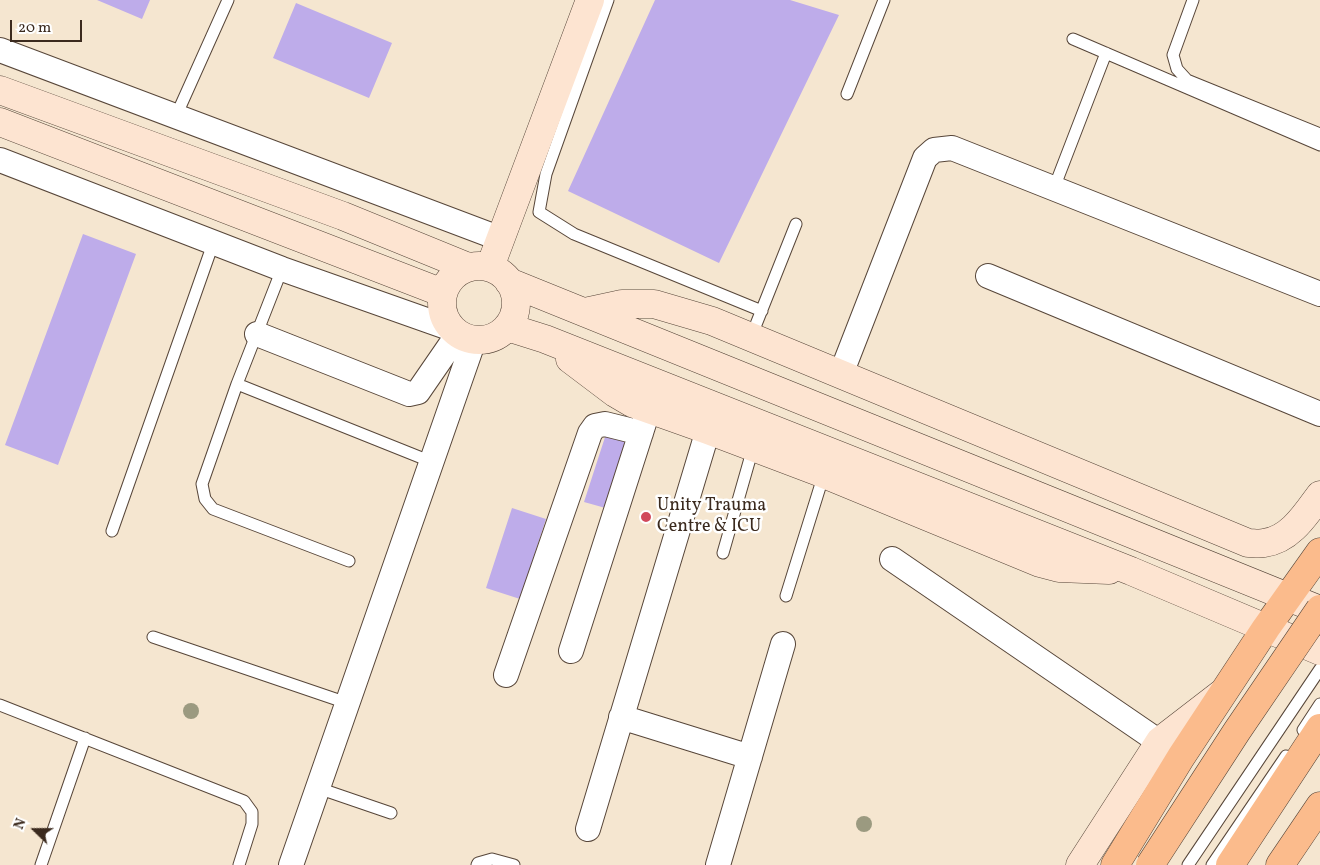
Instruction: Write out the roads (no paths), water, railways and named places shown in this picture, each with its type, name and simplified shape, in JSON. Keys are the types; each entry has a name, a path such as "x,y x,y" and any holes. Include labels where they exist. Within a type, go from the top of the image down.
{"highway":[{"path":"1115,865 1170,749 1226,690 1266,628 1320,552"},
{"path":"1150,865 1232,739 1320,610"},
{"path":"1230,865 1304,736"},
{"path":"1285,864 1320,806"}],"street":[{"path":"489,272 590,0"},
{"path":"0,50 501,239"},
{"path":"0,90 489,272 1320,610"},
{"path":"0,122 443,293"},
{"path":"841,374 925,158 934,150 952,148 1320,294"},
{"path":"0,160 282,268 461,334 487,340 498,335 507,327 514,317 516,304 515,293 489,272 457,273 448,282 443,293 442,306 445,318 461,334"},
{"path":"988,276 1320,414"},
{"path":"584,312 622,304 654,304 712,321 1248,543 1265,543 1284,536 1304,518 1320,495"},
{"path":"507,327 544,339 1131,571 1320,651"},
{"path":"257,334 409,394 418,392 461,334"},
{"path":"291,865 432,462 461,334"},
{"path":"544,339 614,393 632,403 645,420"},
{"path":"571,651 645,420"},
{"path":"506,675 590,433 595,426 604,424 645,420 708,430 824,474 1040,563 1059,568 1131,571"},
{"path":"588,829 708,430"},
{"path":"892,559 1170,749 1080,865"},
{"path":"718,865 783,644"},
{"path":"621,717 750,757"}],"lane":[{"path":"176,116 228,0"},
{"path":"608,0 546,174 539,212 574,234 762,311"},
{"path":"847,94 884,0"},
{"path":"1192,0 1173,55 1177,69 1187,80 1319,129"},
{"path":"1073,39 1320,146"},
{"path":"1054,188 1106,53"},
{"path":"752,337 796,224"},
{"path":"112,531 214,241"},
{"path":"282,268 202,484 205,499 213,509 349,561"},
{"path":"238,384 432,462"},
{"path":"723,553 753,448"},
{"path":"786,596 824,474"},
{"path":"153,637 347,703"},
{"path":"1188,865 1320,669"},
{"path":"1212,865 1304,736 1320,704"},
{"path":"0,705 244,801 252,812 252,824 239,865"},
{"path":"41,865 85,738"},
{"path":"318,788 391,813"},
{"path":"476,865 492,859 514,865"}],"place":[{"name":"Unity Trauma Centre & ICU","path":"646,517"}]}
